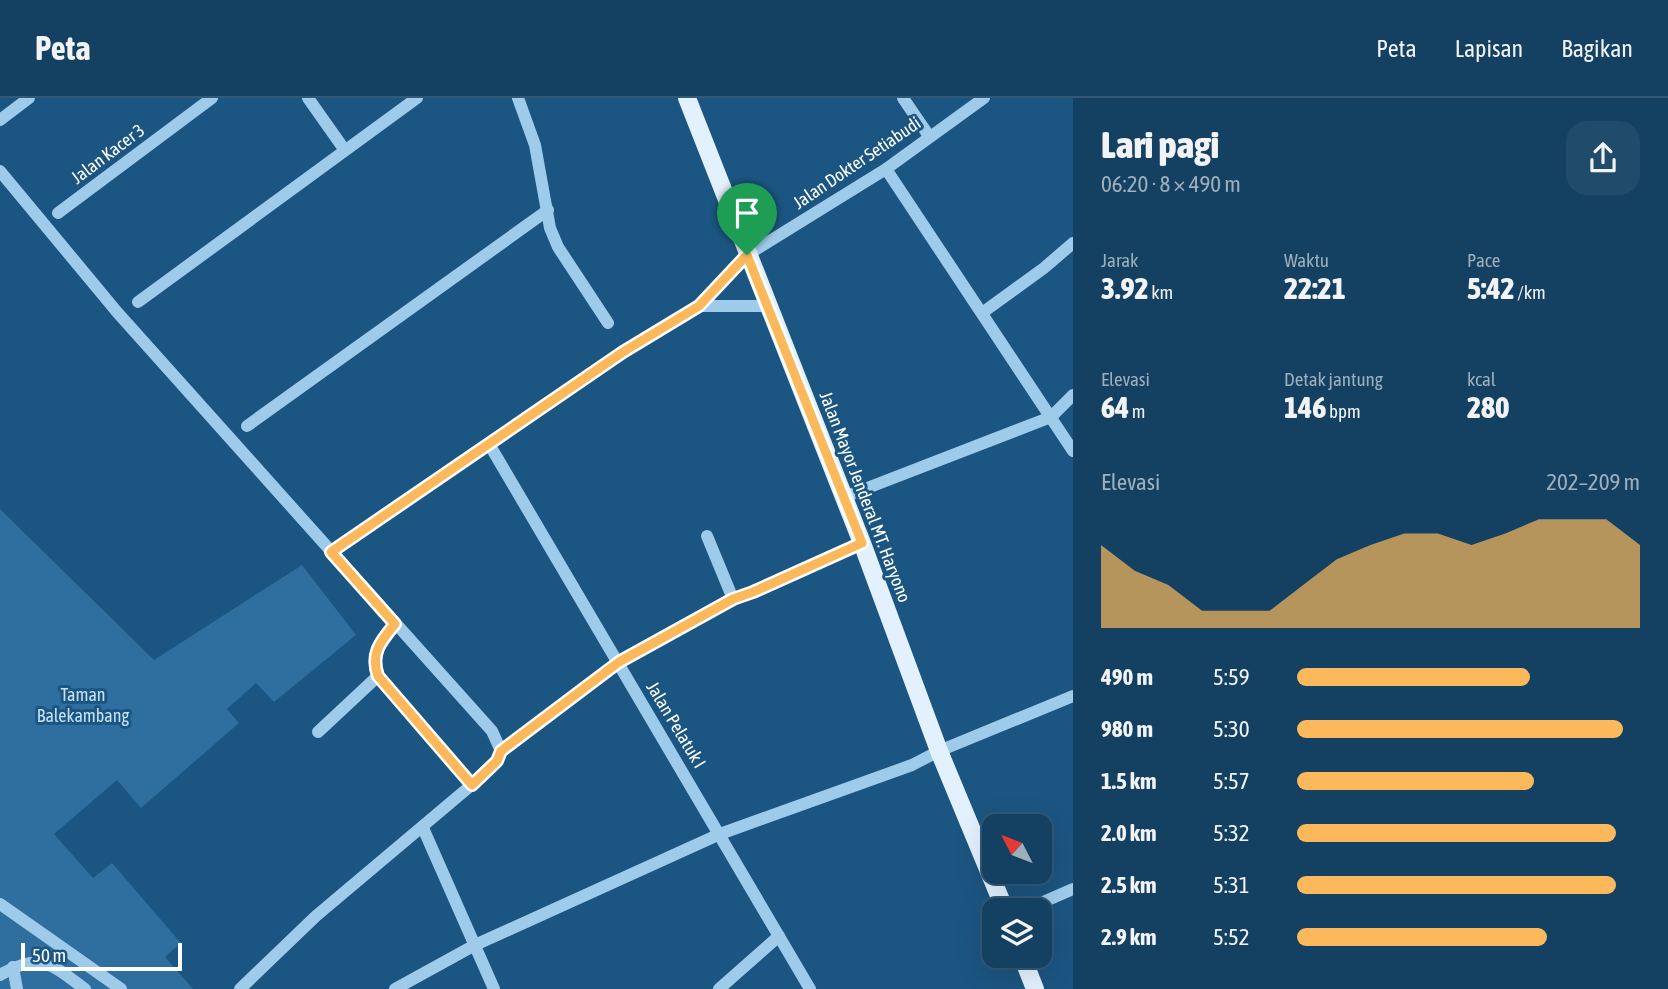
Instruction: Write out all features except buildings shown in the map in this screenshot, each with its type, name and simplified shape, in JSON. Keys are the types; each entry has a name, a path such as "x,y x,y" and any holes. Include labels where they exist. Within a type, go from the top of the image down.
{"main road":[{"name":"Jalan Mayor Jenderal MT. Haryono","path":"687,98 862,543 939,751 1000,898"},
{"path":"1027,968 1035,989"}],"street":[{"path":"0,120 29,98"},
{"name":"Jalan Kacer 3","path":"58,213 212,98"},
{"path":"308,98 344,149"},
{"path":"138,302 417,98"},
{"path":"518,98 535,145 550,228 558,247 608,323"},
{"path":"903,98 929,136"},
{"name":"Jalan Dokter Setiabudi","path":"331,552 623,352 699,306 747,255 886,169 984,98"},
{"path":"886,169 1073,451"},
{"path":"0,172 117,312 492,731 501,751"},
{"path":"247,426 548,210"},
{"path":"982,313 1044,268 1073,243"},
{"path":"699,306 768,306"},
{"path":"844,497 1051,417 1073,395"},
{"name":"Jalan Pelatuk I","path":"489,444 810,989"},
{"path":"707,536 733,599"},
{"path":"240,989 316,916 472,785 497,761 501,751 619,662 733,599 862,543"},
{"path":"395,624 378,644 374,656 378,676 472,785"},
{"path":"318,732 378,676"},
{"path":"395,989 475,945 720,834 912,765 939,751 1073,696"},
{"path":"423,828 494,989"},
{"path":"1052,899 1073,890"},
{"path":"0,904 121,989"},
{"path":"719,989 779,936"},
{"path":"0,975 13,967 34,961 53,965 85,989"},
{"path":"13,967 17,989"}],"green space":[{"name":"Taman Balekambang","path":"0,509 154,660 302,565 356,635 274,702 256,683 227,709 239,723 141,808 117,780 54,834 93,878 112,863 181,943 165,957 193,989 0,989"}],"route":[{"path":"747,255 862,543 733,599 619,662 501,751 497,761 472,785 378,676 374,656 378,644 395,624 331,552 623,352 699,306 747,255"}]}
